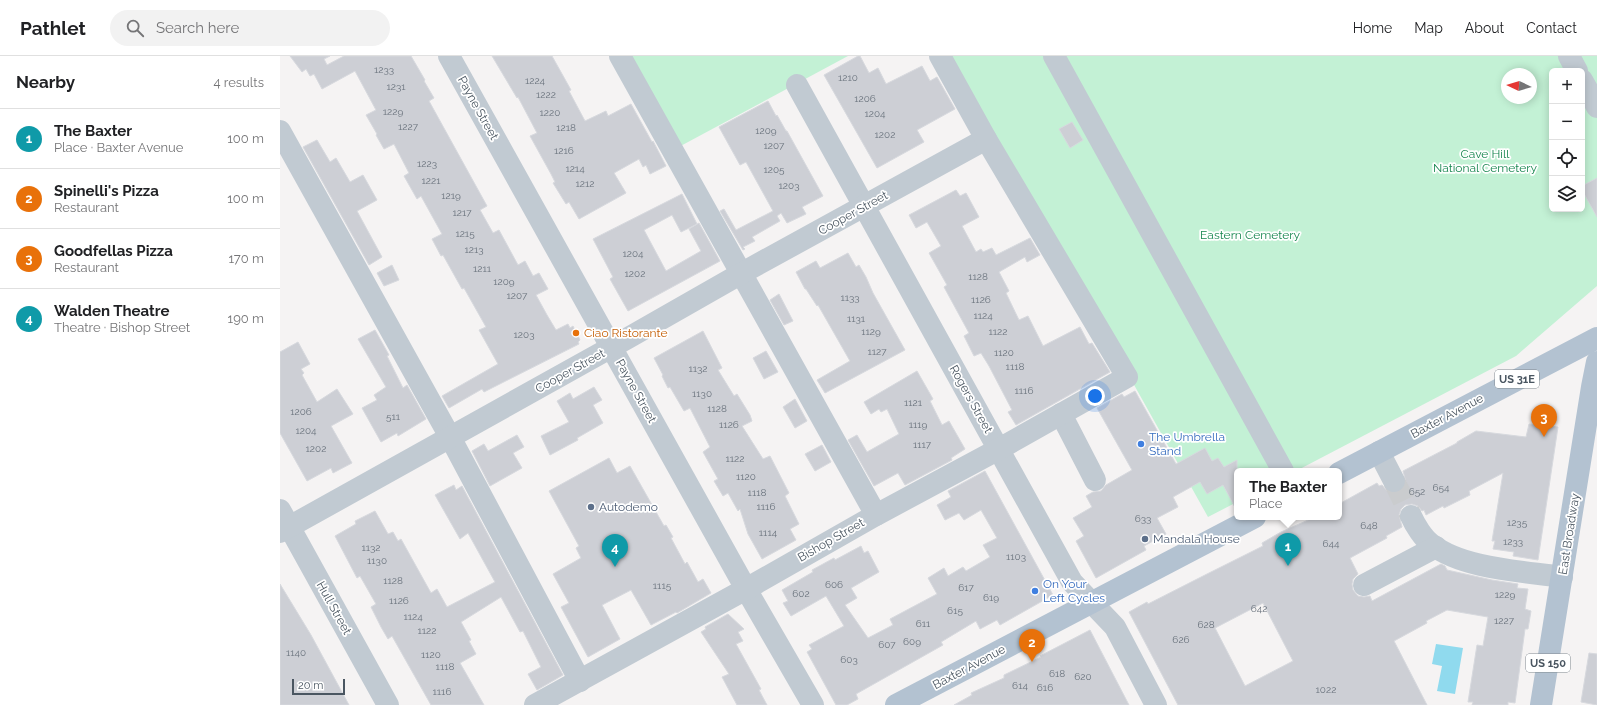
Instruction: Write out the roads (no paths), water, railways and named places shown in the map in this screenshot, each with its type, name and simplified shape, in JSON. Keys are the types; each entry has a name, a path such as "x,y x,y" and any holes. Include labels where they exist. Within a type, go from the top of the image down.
{"main road":[{"name":"Baxter Avenue","path":"1342,471 1597,338"},
{"name":"East Broadway","path":"1541,705 1562,577 1591,432 1597,362"},
{"name":"Baxter Avenue","path":"896,705 1249,520"}],"street":[{"name":"Payne Street","path":"449,56 746,589 813,705"},
{"path":"620,56 876,514"},
{"path":"940,56 986,139"},
{"path":"1054,56 1280,468"},
{"path":"1569,56 1575,68"},
{"name":"Rogers Street","path":"797,85 1072,582 1115,627 1156,705"},
{"path":"1585,86 1597,108"},
{"path":"280,131 450,437 580,681"},
{"name":"Cooper Street","path":"283,523 450,437 742,273 986,139"},
{"name":"Bishop Street","path":"535,705 746,589 876,514 999,449 1127,377 986,139"},
{"path":"1060,414 1096,480"},
{"path":"1379,452 1394,481"},
{"path":"1411,516 1414,523 1430,543 1449,554 1473,563 1562,577"},
{"name":"Hull Street","path":"283,523 388,705"},
{"path":"1364,585 1436,547"}],"water":[{"path":"1436,644 1463,648 1455,694 1437,691 1442,666 1432,664"}],"tunnel":[{"path":"1394,481 1411,516"}],"place":[{"name":"Ciao Ristorante","path":"576,333"},
{"name":"Goodfellas Pizza","path":"1544,437"},
{"name":"The Umbrella Stand","path":"1141,444"},
{"name":"Autodemo","path":"591,507"},
{"name":"Mandala House","path":"1145,539"},
{"name":"The Baxter","path":"1288,566"},
{"name":"Walden Theatre","path":"615,567"},
{"name":"On Your Left Cycles","path":"1035,591"},
{"name":"Spinelli's Pizza","path":"1032,662"}],"park label":[{"name":"Cave Hill National Cemetery","path":"1485,161"},
{"name":"Eastern Cemetery","path":"1250,235"}]}
